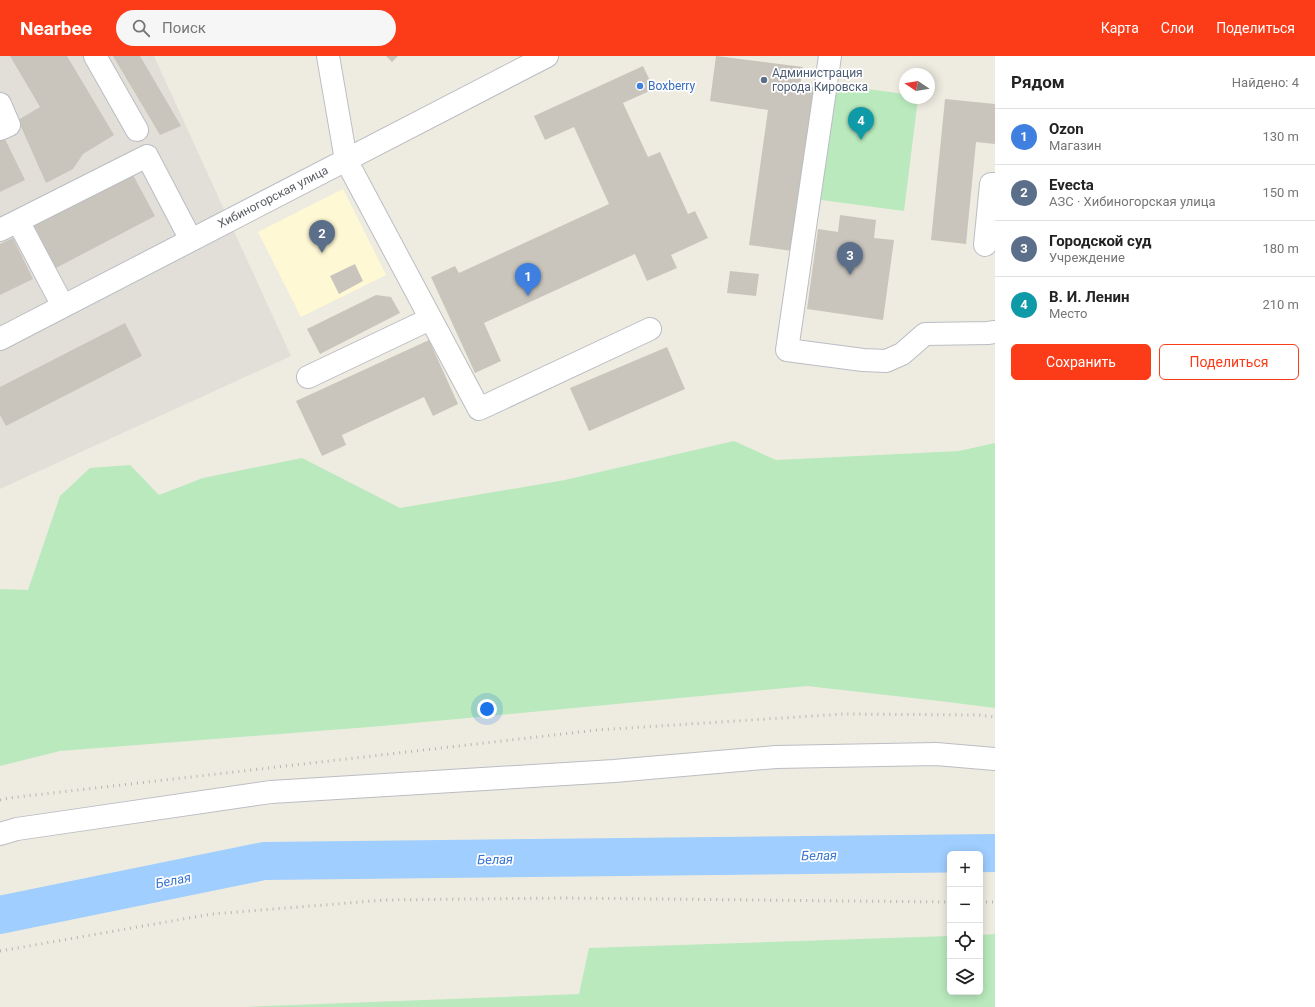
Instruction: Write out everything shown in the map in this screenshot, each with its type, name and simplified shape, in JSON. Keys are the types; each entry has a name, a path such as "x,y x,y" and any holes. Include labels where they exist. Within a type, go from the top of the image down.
{"street":[{"path":"95,56 137,130"},
{"path":"328,56 346,160 478,409 650,329"},
{"name":"Хибиногорская улица","path":"0,339 547,56"},
{"path":"830,56 787,350 863,360 886,361 902,354 925,334 995,332"},
{"path":"0,104 9,125 0,129"},
{"path":"63,306 9,226 147,156 191,240"},
{"path":"985,245 991,184 995,184"},
{"path":"308,377 430,318"},
{"path":"0,834 17,829 271,792 614,771 776,757 936,754 995,759"}],"shaded area":[{"path":"0,56 154,56 291,356 0,489"},
{"path":"343,189 386,275 301,317 258,232"}],"green space":[{"path":"829,84 899,93 899,104 917,104 904,211 814,199"},
{"path":"734,441 776,460 959,451 995,443 995,708 807,686 382,726 60,751 0,766 0,589 28,590 60,496 90,468 130,465 159,495 203,478 302,458 400,508 565,480"},
{"path":"995,934 995,1007 244,1007 579,994 589,948 947,936 947,995 983,995 983,935"}],"building":[{"path":"10,56 67,56 114,135 83,154 73,169 46,183 18,120 40,107"},
{"path":"113,56 140,56 181,126 160,135"},
{"path":"386,56 398,56 392,62"},
{"path":"716,56 803,67 800,86 821,88 799,252 749,245 768,110 710,101"},
{"path":"643,66 654,89 623,103 648,157 660,152 688,214 695,211 708,238 671,255 677,268 647,281 635,254 484,323 501,361 475,373 431,277 455,266 459,273 609,204 574,127 545,140 534,116"},
{"path":"945,99 995,104 995,144 976,142 966,244 931,240"},
{"path":"3,135 25,180 0,192 0,137"},
{"path":"132,173 155,216 56,268 34,226"},
{"path":"840,215 876,220 874,238 894,240 883,320 807,309 818,229 838,232"},
{"path":"13,238 33,279 0,295 0,244"},
{"path":"355,264 363,281 339,294 330,276"},
{"path":"730,271 759,274 756,296 727,293"},
{"path":"376,295 391,297 400,313 320,354 307,329"},
{"path":"125,323 142,356 6,426 0,415 0,387"},
{"path":"429,340 458,404 433,416 424,397 342,435 346,445 322,456 296,401"},
{"path":"667,347 685,389 589,431 570,388"}],"waterway":[{"name":"Белая","path":"0,915 264,861 995,853"}],"railway":[{"path":"0,800 597,730 844,714 978,715 995,717"},
{"path":"0,951 212,914 385,900 561,898 947,902"},
{"path":"983,902 995,902"}],"place":[{"name":"Администрация города Кировска","path":"764,80"},
{"name":"Boxberry","path":"640,86"},
{"name":"В. И. Ленин","path":"861,140"},
{"name":"Evecta","path":"322,253"},
{"name":"Городской суд","path":"850,275"},
{"name":"Ozon","path":"528,296"}]}
